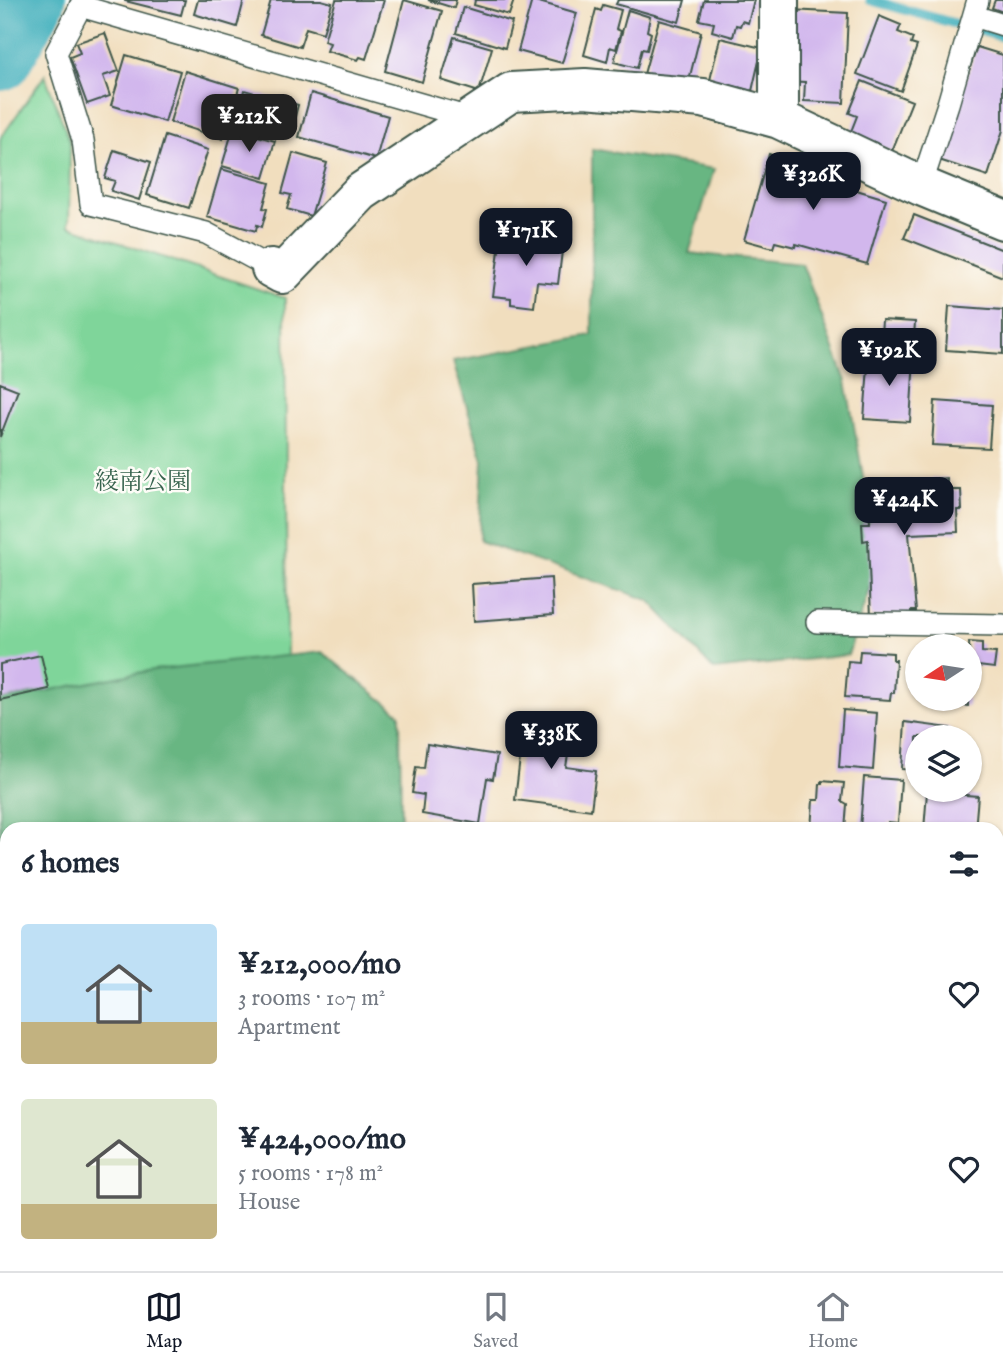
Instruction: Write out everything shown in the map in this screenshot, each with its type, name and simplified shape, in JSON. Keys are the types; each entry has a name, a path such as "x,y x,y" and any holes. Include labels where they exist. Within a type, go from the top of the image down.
{"street":[{"path":"779,0 779,119"},
{"path":"271,268 282,274 361,192 511,92 584,88 703,97 779,119 921,186 1003,220"}],"lane":[{"path":"271,268 206,233 90,205 83,140 56,53 82,3 473,118"},
{"path":"921,186 976,8 1003,24"},
{"path":"817,622 1003,625"}],"green space":[{"name":"綾南公園","path":"45,75 70,142 69,226 285,298 287,665 0,704 0,139"},
{"path":"592,149 714,169 689,253 802,264 846,381 878,561 848,655 714,670 649,600 479,541 483,460 453,361 592,335"},
{"path":"322,652 400,714 401,822 0,822 0,700 153,670"}],"building":[{"path":"125,0 185,0 181,15 125,1"},
{"path":"198,0 244,0 237,27 194,14"},
{"path":"271,0 321,0 332,3 323,33 306,28 300,47 261,35"},
{"path":"336,0 384,0 366,59 360,57 358,60 327,51 330,43 324,41"},
{"path":"404,0 442,11 422,82 385,71"},
{"path":"428,0 456,0 454,8"},
{"path":"475,0 514,0 509,15 474,5"},
{"path":"532,0 577,13 562,63 518,51"},
{"path":"618,0 685,0 679,22 616,4"},
{"path":"704,0 754,0 748,23 742,21 740,26 736,25 733,37 712,31 714,23 699,20"},
{"path":"995,0 1003,0 1003,12 992,8"},
{"path":"603,5 621,10 616,29 621,31 616,49 610,47 607,62 584,55 596,9 601,11"},
{"path":"463,7 512,22 505,48 456,33"},
{"path":"628,10 650,17 647,31 651,33 647,50 642,49 637,68 614,62"},
{"path":"790,10 848,13 844,103 804,101 805,82 787,81"},
{"path":"879,16 901,25 898,32 913,38 911,44 917,46 901,91 857,74"},
{"path":"659,20 701,32 688,84 644,74"},
{"path":"105,33 119,71 103,76 110,96 87,104 70,57 80,53 76,43"},
{"path":"454,37 492,48 479,92 441,80"},
{"path":"720,38 762,48 752,91 710,80"},
{"path":"977,47 1003,55 1003,130 988,176 939,160"},
{"path":"126,55 180,71 165,122 111,105"},
{"path":"185,71 239,88 223,139 170,122"},
{"path":"862,81 912,101 892,151 850,134 857,116 849,113"},
{"path":"244,90 298,105 290,135 236,120"},
{"path":"311,93 388,116 376,159 299,137"},
{"path":"233,129 275,141 264,178 222,166"},
{"path":"165,136 208,150 189,208 147,195"},
{"path":"114,150 151,162 139,200 111,191 115,181 105,178"},
{"path":"293,153 327,163 311,216 287,209 291,195 282,193"},
{"path":"769,154 829,172 827,181 886,199 867,264 796,244 795,247 775,242 773,248 744,240"},
{"path":"221,169 270,183 263,208 267,209 262,227 257,225 256,231 207,217"},
{"path":"914,215 1003,250 1003,277 904,238"},
{"path":"501,235 563,243 558,284 537,282 534,307 511,304 511,298 493,296"},
{"path":"949,306 1003,310 1003,354 946,350"},
{"path":"882,320 915,322 913,352 880,349"},
{"path":"869,354 914,358 910,422 864,419"},
{"path":"0,383 18,390 0,437"},
{"path":"935,401 992,405 989,448 932,445"},
{"path":"947,478 947,490 961,490 962,510 957,510 958,532 909,534 916,611 911,611 911,615 871,617 868,540 863,541 862,523 870,523 868,487 897,485 896,481"},
{"path":"551,578 553,615 474,621 472,584"},
{"path":"860,651 893,653 893,660 896,660 894,693 891,693 890,700 845,697 848,661 859,662"},
{"path":"982,652 996,653 994,668 982,666"},
{"path":"41,655 49,689 0,700 0,664"},
{"path":"843,710 877,713 873,770 839,767"},
{"path":"905,722 928,725 905,725 905,769 902,769"},
{"path":"518,725 555,726 554,734 571,737 566,767 596,771 591,810 515,800 521,750 515,749"},
{"path":"427,744 497,755 493,779 487,778 480,822 422,814 424,795 412,793 416,767 424,768"},
{"path":"864,777 901,780 898,822 861,822"},
{"path":"822,781 844,783 842,801 847,804 846,822 812,822 813,800 819,800"},
{"path":"926,802 977,802 976,822 925,822"}],"waterway":[{"path":"0,58 33,0"},
{"path":"870,0 1003,37"}]}
